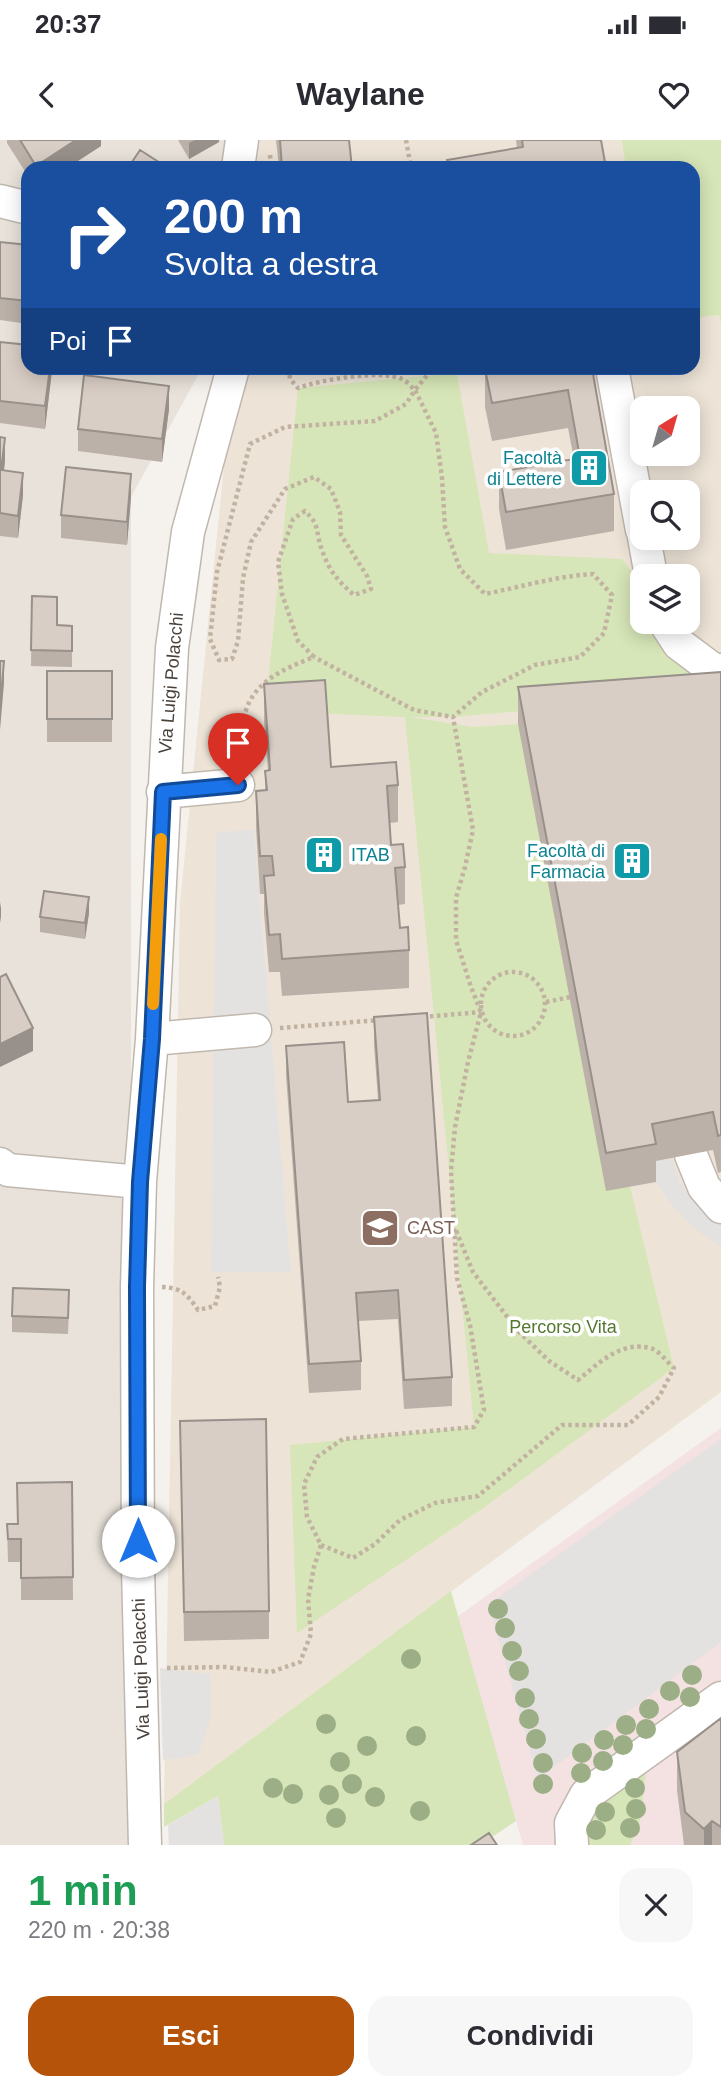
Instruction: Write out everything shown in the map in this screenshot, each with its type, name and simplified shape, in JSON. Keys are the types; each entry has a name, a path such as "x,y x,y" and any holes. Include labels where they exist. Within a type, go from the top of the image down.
{"street":[{"path":"239,161 242,140"},
{"path":"0,201 21,206"},
{"name":"Via Luigi Polacchi","path":"145,1845 138,1568 137,1287 140,1182 152,1039 172,648 188,532 231,375"},
{"path":"613,375 633,480"},
{"path":"672,634 679,644 715,671 721,670"},
{"path":"163,792 238,785"},
{"path":"152,1039 255,1030"},
{"path":"691,1156 704,1187 721,1208"},
{"path":"0,1164 8,1170 140,1182"},
{"path":"572,1845 571,1823 586,1795 721,1698"}],"path":[{"path":"406,140 410,161"},
{"path":"290,375 298,388 312,383 365,375"},
{"path":"378,375 403,379 415,390 436,433 445,527 460,569 485,594 566,575 593,574 612,595 604,633 580,657 535,665 482,692 453,717"},
{"path":"427,375 406,404 375,421 285,427 250,444 217,572 210,639 219,660 232,659 238,641 243,578 251,542 285,489 314,477 331,489 340,512 341,535 367,576 371,589 354,595 336,580 321,549 316,521 305,511 293,519 278,562 282,594 298,641 314,657 414,710 453,717"},
{"path":"238,785 245,712 254,692 269,678 314,657"},
{"path":"453,717 473,830 456,898 456,940 481,1012 495,1031 505,1036 525,1035 538,1026 545,1011 546,1002 540,985 533,978 524,974 505,973 489,982 483,991 481,1012 455,1126 451,1171 453,1223 457,1278 470,1325 484,1410 474,1427 343,1439 317,1457 304,1484 307,1517 321,1545 353,1558 375,1544 400,1520 435,1503 478,1496 562,1425 628,1425 659,1397 674,1368 655,1350 627,1346 600,1362 578,1380 549,1361 519,1331 473,1272 453,1223"},
{"path":"546,1002 570,997"},
{"path":"415,1017 481,1012"},
{"path":"255,1030 388,1020"},
{"path":"137,1287 176,1287 198,1310 215,1306 220,1287 218,1277"},
{"path":"142,1668 225,1667 271,1672 300,1662 311,1634 308,1600 321,1545"}],"shaded area":[{"path":"0,140 250,140 248,161 21,161 21,375 198,375 131,497 131,1845 0,1845"},
{"path":"257,140 721,140 721,1392 164,1804 180,903 224,466 239,375 700,375 700,161 250,161"},
{"path":"254,829 291,1272 211,1272 216,833"},
{"path":"672,1158 680,1182 694,1201 721,1222 721,1247 695,1229 673,1207 656,1182 652,1161"},
{"path":"721,1428 721,1845 523,1845 457,1617"},
{"path":"721,1439 721,1642 538,1779 489,1604"},
{"path":"160,1668 210,1674 210,1721 199,1753 163,1760"},
{"path":"218,1796 224,1845 169,1845 168,1825"}],"green space":[{"path":"622,140 721,140 721,324 719,315 700,317 700,161 625,161"},
{"name":"Percorso Vita","path":"436,375 457,375 489,553 622,559 630,569 630,634 680,634 721,694 453,717 411,717 473,727 518,724 674,1368 482,1509 297,1633 290,1445 474,1427 405,717 265,711 298,388"},
{"path":"451,1591 516,1821 480,1845 224,1845 218,1796 164,1827 164,1804"},
{"path":"643,1770 646,1773 640,1821 630,1845 586,1845 585,1824 599,1804"}],"building":[{"path":"20,140 76,140 44,161 33,161"},
{"path":"280,140 349,140 351,161 282,161"},
{"path":"522,140 601,140 605,161 447,160 523,147"},
{"path":"140,150 157,161 133,161"},
{"path":"0,242 21,244 21,300 0,298"},
{"path":"0,342 21,344 21,375 49,375 45,406 0,401"},
{"path":"84,375 169,386 162,439 78,429"},
{"path":"486,375 593,375 614,494 506,512 499,472 580,458 568,390 492,403"},
{"path":"0,437 5,438 1,470 23,473 18,516 0,513"},
{"path":"66,467 131,474 127,522 61,515"},
{"path":"32,596 57,597 57,625 72,626 72,651 31,650"},
{"path":"0,661 4,661 0,707"},
{"path":"47,671 112,671 112,719 47,719"},
{"name":"Facoltà di Farmacia","path":"721,672 721,1135 718,1136 713,1112 652,1124 656,1144 606,1153 518,687"},
{"name":"ITAB","path":"325,680 331,767 396,762 398,785 387,786 391,845 403,844 405,867 395,868 400,928 408,927 409,950 282,959 280,934 269,935 264,876 274,875 272,856 260,856 256,791 267,790 265,771 270,770 264,684"},
{"path":"44,891 89,897 85,923 40,917"},
{"path":"6,974 33,1028 0,1044 0,977"},
{"path":"427,1013 452,1377 404,1380 398,1290 356,1293 361,1361 309,1364 286,1046 344,1042 348,1102 380,1100 374,1017"},
{"path":"13,1288 69,1290 68,1318 12,1316"},
{"path":"266,1419 269,1611 184,1612 180,1421"},
{"path":"72,1482 73,1577 21,1578 21,1539 8,1539 7,1524 18,1524 17,1483"},
{"path":"721,1718 721,1827 712,1821 704,1829 685,1812 677,1752"},
{"path":"489,1833 497,1845 471,1845"}],"slow traffic":[{"path":"153,1004 161,839"}],"place":[{"name":"Facoltà di Lettere","path":"589,468"},
{"name":"ITAB","path":"324,855"},
{"name":"Facoltà di Farmacia","path":"632,861"},
{"name":"CAST","path":"380,1228"}],"route":[{"path":"138,1541 137,1287 140,1182 152,1039 163,792 238,785"}]}
